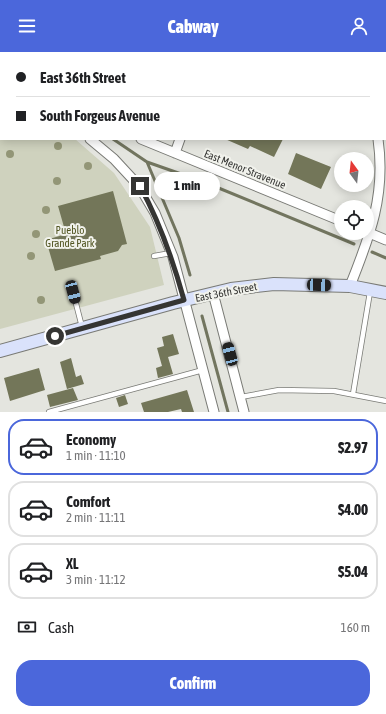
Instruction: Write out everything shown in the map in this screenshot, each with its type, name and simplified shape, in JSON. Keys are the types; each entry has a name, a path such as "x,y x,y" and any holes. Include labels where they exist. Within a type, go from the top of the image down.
{"main road":[{"name":"East 36th Street","path":"0,352 184,300 274,284 350,286 386,293"}],"street":[{"path":"91,140 114,159 140,186 155,212 171,253 214,412"},
{"name":"East Menor Stravenue","path":"143,140 334,218"},
{"path":"175,153 180,140"},
{"path":"374,221 381,204 384,183 382,154 378,140"},
{"path":"374,235 386,240"},
{"path":"350,286 366,240"},
{"path":"213,294 244,412"}],"lane":[{"path":"154,256 171,253"},
{"path":"353,394 370,290"},
{"path":"73,292 83,329"},
{"path":"49,412 203,370"},
{"path":"241,396 279,390 334,391 386,401"}],"green space":[{"name":"Pueblo Grande Park","path":"0,140 76,140 114,173 150,227 164,285 0,329"}],"building":[{"path":"227,140 282,140 274,157 250,146 248,149"},
{"path":"296,153 331,167 321,189 288,174"},
{"path":"113,191 127,244 122,245 118,251 100,256 101,259 55,271 46,240 66,234 58,206"},
{"path":"173,334 179,354 168,357 173,374 158,378 156,368 162,366 157,348 164,346 162,337"},
{"path":"71,358 76,377 81,375 84,384 67,389 60,362"},
{"path":"39,368 45,390 10,401 4,378"},
{"path":"73,388 78,400 50,407 47,395"},
{"path":"187,390 194,412 182,412 181,409 168,412 144,412 141,403"},
{"path":"125,395 128,404 119,407 116,398"}],"waterway":[{"path":"114,140 147,162 179,238 190,275"},
{"path":"147,162 204,182 354,244"},
{"path":"372,252 386,258"},
{"path":"202,316 228,412"}],"route":[{"path":"55,336 184,300 172,257 155,212 140,186"}]}
